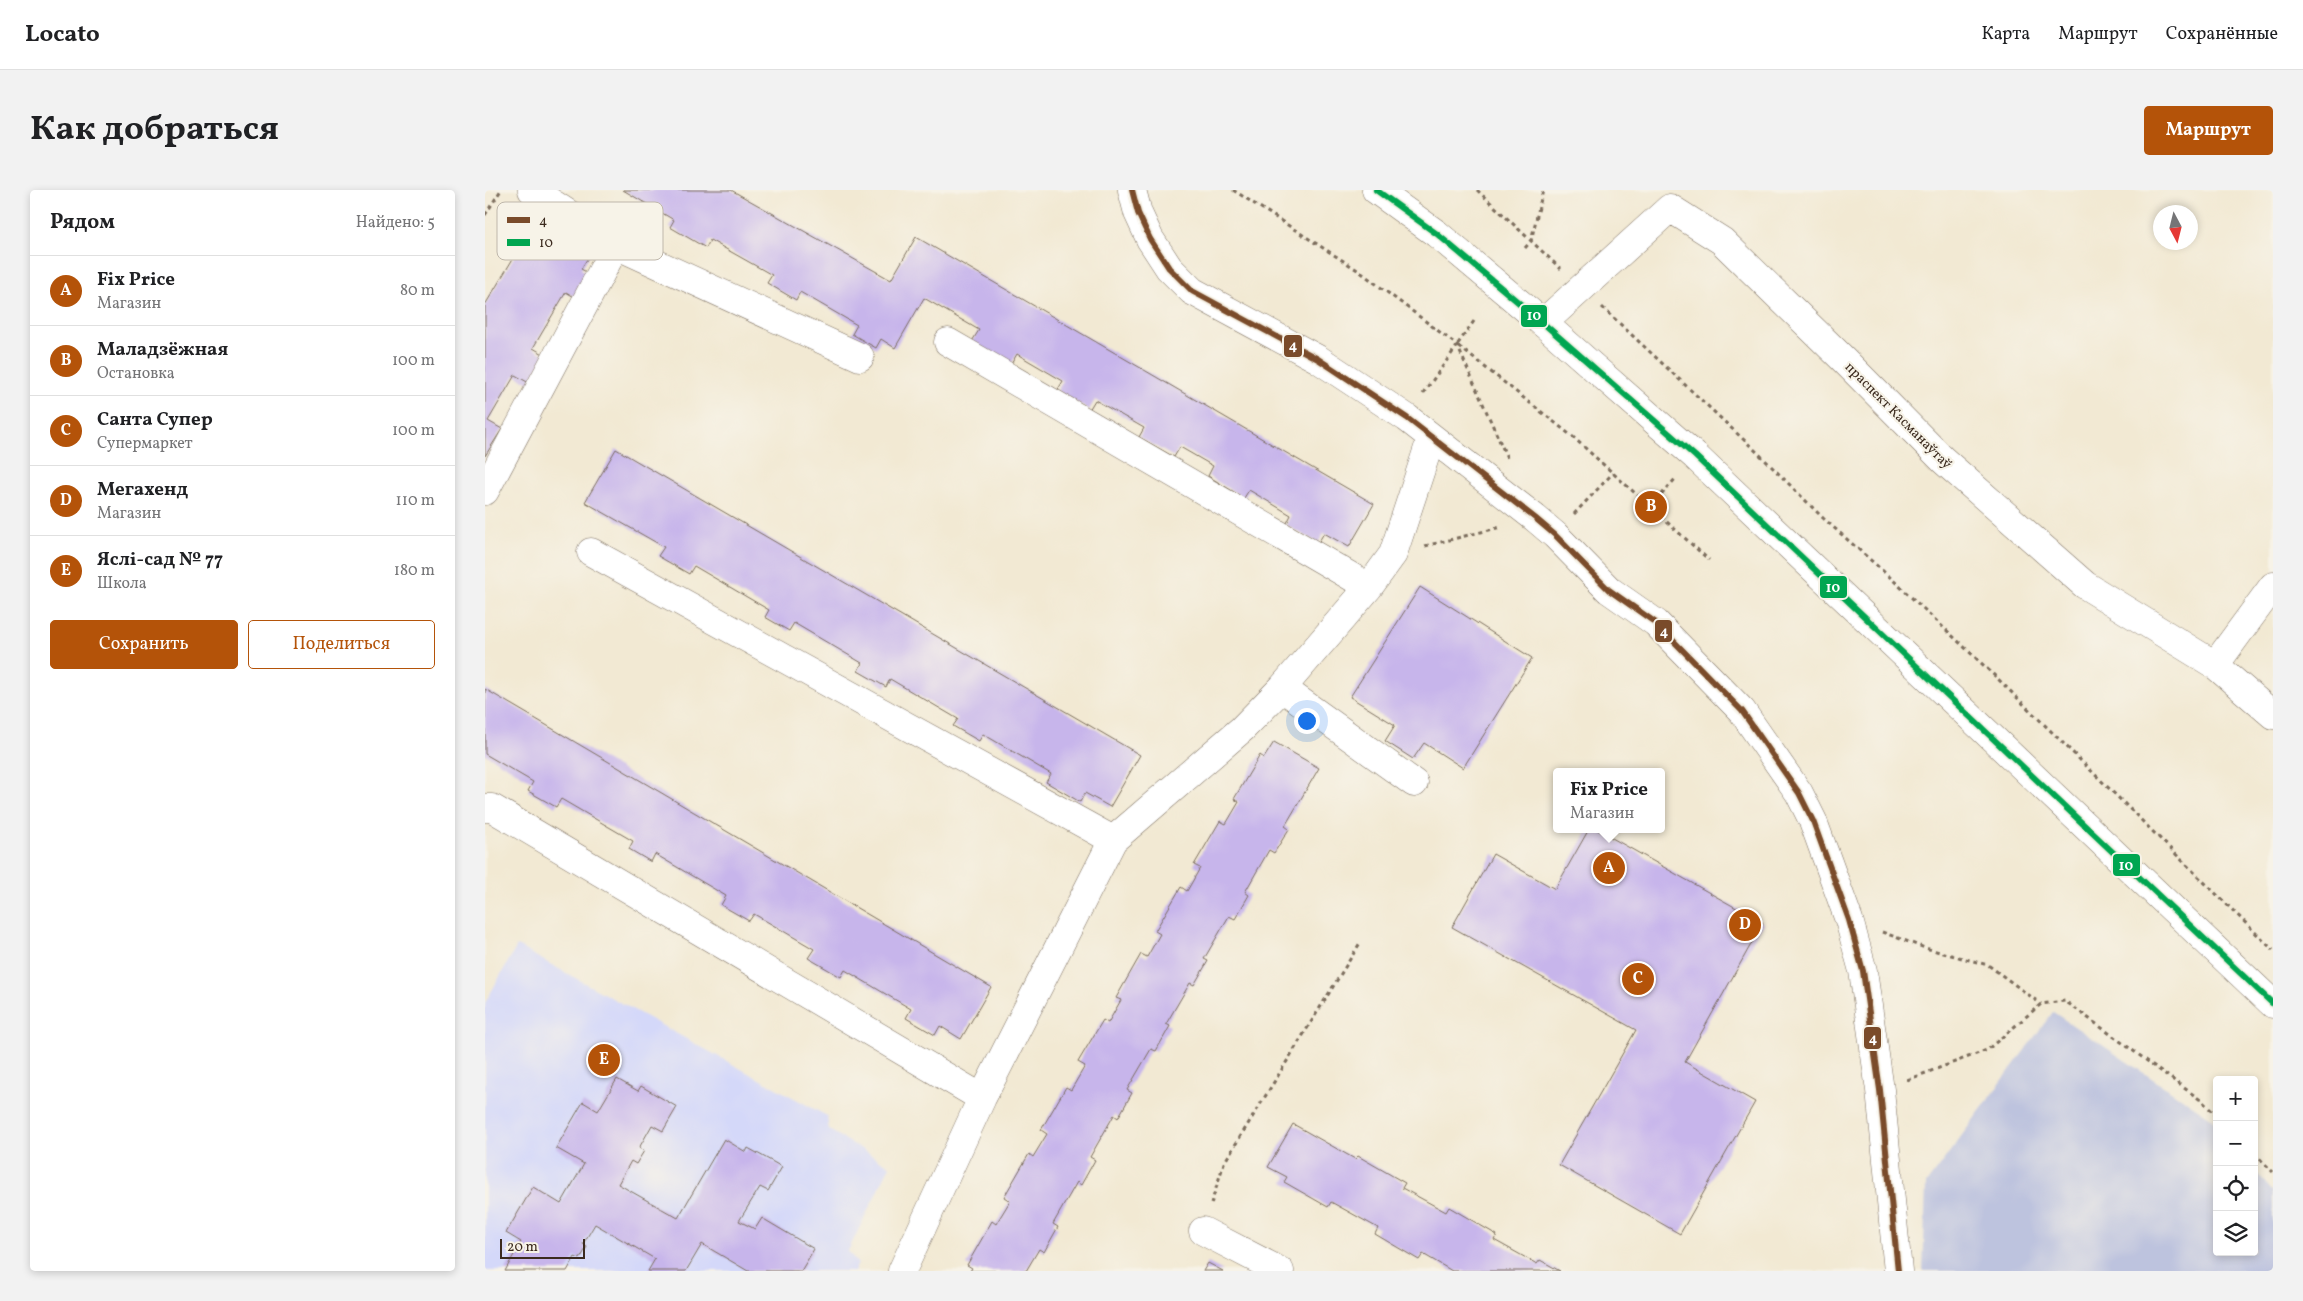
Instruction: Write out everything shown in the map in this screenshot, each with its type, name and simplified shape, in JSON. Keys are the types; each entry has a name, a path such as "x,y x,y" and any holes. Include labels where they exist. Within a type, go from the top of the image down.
{"street":[{"path":"532,190 551,202"},
{"path":"1132,190 1138,213 1149,239 1169,268 1192,291 1318,360 1407,418 1431,439 1555,534 1609,590 1656,623 1742,711 1799,793 1813,821 1849,920 1863,971 1880,1090 1898,1271"},
{"path":"1376,190 1437,234 1543,323 1695,456 2273,1004"},
{"name":"праспект Касманаўтаў","path":"1543,323 1675,199 1843,358 1943,460 2085,585 2215,665 2273,715"},
{"path":"485,491 609,260"},
{"path":"650,260 860,357"},
{"path":"949,342 1369,586"},
{"path":"902,1271 982,1098 1113,840 1242,729 1282,688 1369,586 1393,554 1431,439"},
{"path":"591,552 1113,840"},
{"path":"2215,665 2273,586"},
{"path":"1282,688 1414,783"},
{"path":"485,808 492,808 982,1098"},
{"path":"1203,1231 1280,1271"}],"path":[{"path":"485,215 501,190"},
{"path":"1233,190 1359,271 1457,345 1573,437 1709,560"},
{"path":"1477,190 1759,454 1823,518 1892,579 1989,671 2273,950"},
{"path":"1525,248 1531,240 1543,190"},
{"path":"1407,418 1474,321"},
{"path":"1651,508 1695,456"},
{"path":"1555,534 1613,473"},
{"path":"1849,920 1925,948 1988,965 2041,1004"},
{"path":"1203,1231 1225,1163 1360,943"},
{"path":"1880,1090 1987,1050 2041,1004 2065,1002 2202,1101 2213,1112"},
{"path":"2258,1157 2273,1172"}],"shaded area":[{"path":"517,946 827,1116 829,1130 890,1166 848,1251 858,1264 854,1271 485,1271 485,1003"},
{"path":"2053,1012 2213,1120 2213,1256 2258,1256 2258,1175 2273,1192 2273,1271 1923,1271 1926,1184"}],"building":[{"path":"623,190 731,190 891,280 916,237 1374,504 1349,547 1324,533 1318,543 1286,525 1291,515 1249,490 1244,498 1208,476 1213,466 1180,447 1174,457 1139,437 1144,428 1095,400 1089,410 1057,391 1063,381 1017,354 1010,366 971,343 979,330 924,298 895,348 881,339 876,348 852,334 857,325 800,292 796,300 767,283 772,275 710,240 706,248 670,227 674,220 663,214 663,202 643,202"},
{"path":"512,260 586,260 581,269 590,274 576,298 566,292 533,348 545,355 529,383 515,375 488,421 502,429 485,456 485,305"},
{"path":"616,449 1140,755 1110,807 1085,793 1080,802 1046,782 1051,774 983,734 979,741 953,726 958,719 890,679 886,687 858,671 862,663 794,623 789,631 765,617 769,610 694,566 689,574 658,556 664,547 585,502"},
{"path":"1420,587 1532,658 1463,768 1424,743 1413,759 1385,741 1395,725 1350,697"},
{"path":"485,689 991,987 961,1039 940,1026 935,1035 906,1018 911,1009 845,970 841,977 808,958 814,949 754,914 749,921 721,905 726,896 655,854 651,862 629,849 633,841 561,799 556,807 528,791 533,782 485,754"},
{"path":"1274,742 1319,768 1285,826 1289,829 1274,853 1269,850 1245,892 1249,895 1235,919 1229,916 1204,959 1208,961 1194,985 1190,983 1166,1024 1170,1026 1156,1051 1151,1049 1127,1090 1132,1093 1118,1118 1114,1115 1090,1157 1095,1160 1081,1185 1077,1182 1053,1224 1058,1227 1044,1252 1039,1249 1026,1271 970,1271 972,1268 967,1265 992,1221 996,1224 1010,1201 1004,1197 1029,1154 1033,1157 1047,1134 1041,1130 1066,1087 1071,1090 1085,1066 1078,1062 1103,1020 1108,1023 1121,1000 1116,998 1141,954 1147,957 1160,934 1155,931 1181,887 1187,891 1200,868 1194,865 1220,821 1226,824 1239,802 1234,799 1260,755 1264,758"},
{"path":"1587,833 1603,833 1763,923 1685,1062 1755,1102 1680,1234 1559,1165 1636,1030 1452,927 1493,854 1555,889"},
{"path":"617,1079 638,1091 641,1086 677,1107 663,1131 652,1125 639,1148 644,1151 636,1164 631,1161 618,1184 678,1218 724,1139 746,1152 748,1148 782,1167 768,1191 760,1187 739,1221 755,1229 762,1218 814,1249 801,1271 748,1271 702,1244 686,1271 648,1271 655,1259 595,1224 583,1244 587,1247 580,1259 575,1257 567,1271 505,1271 521,1242 506,1233 533,1187 561,1204 584,1164 556,1148 583,1102 598,1111"},
{"path":"1293,1124 1355,1159 1358,1156 1405,1183 1402,1188 1446,1212 1449,1207 1497,1235 1494,1240 1537,1264 1540,1260 1560,1271 1452,1271 1423,1254 1419,1260 1375,1234 1378,1228 1331,1202 1328,1207 1284,1182 1287,1177 1268,1167"},
{"path":"1208,1263 1223,1271 1203,1271"}],"transit line":[{"name":"4","path":"1132,190 1138,213 1150,239 1169,268 1192,291 1318,359 1407,418 1555,535 1609,590 1656,623 1742,711 1799,793 1813,821 1849,920 1863,971 1880,1090 1898,1271"},
{"name":"10","path":"1376,190 1437,234 1543,323 1695,456 2273,1004"}],"place":[{"name":"Маладзёжная","path":"1651,507"},
{"name":"Fix Price","path":"1609,868"},
{"name":"Мегахенд","path":"1745,925"},
{"name":"Санта Супер","path":"1638,979"},
{"name":"Яслі-сад № 77","path":"604,1060"}]}
